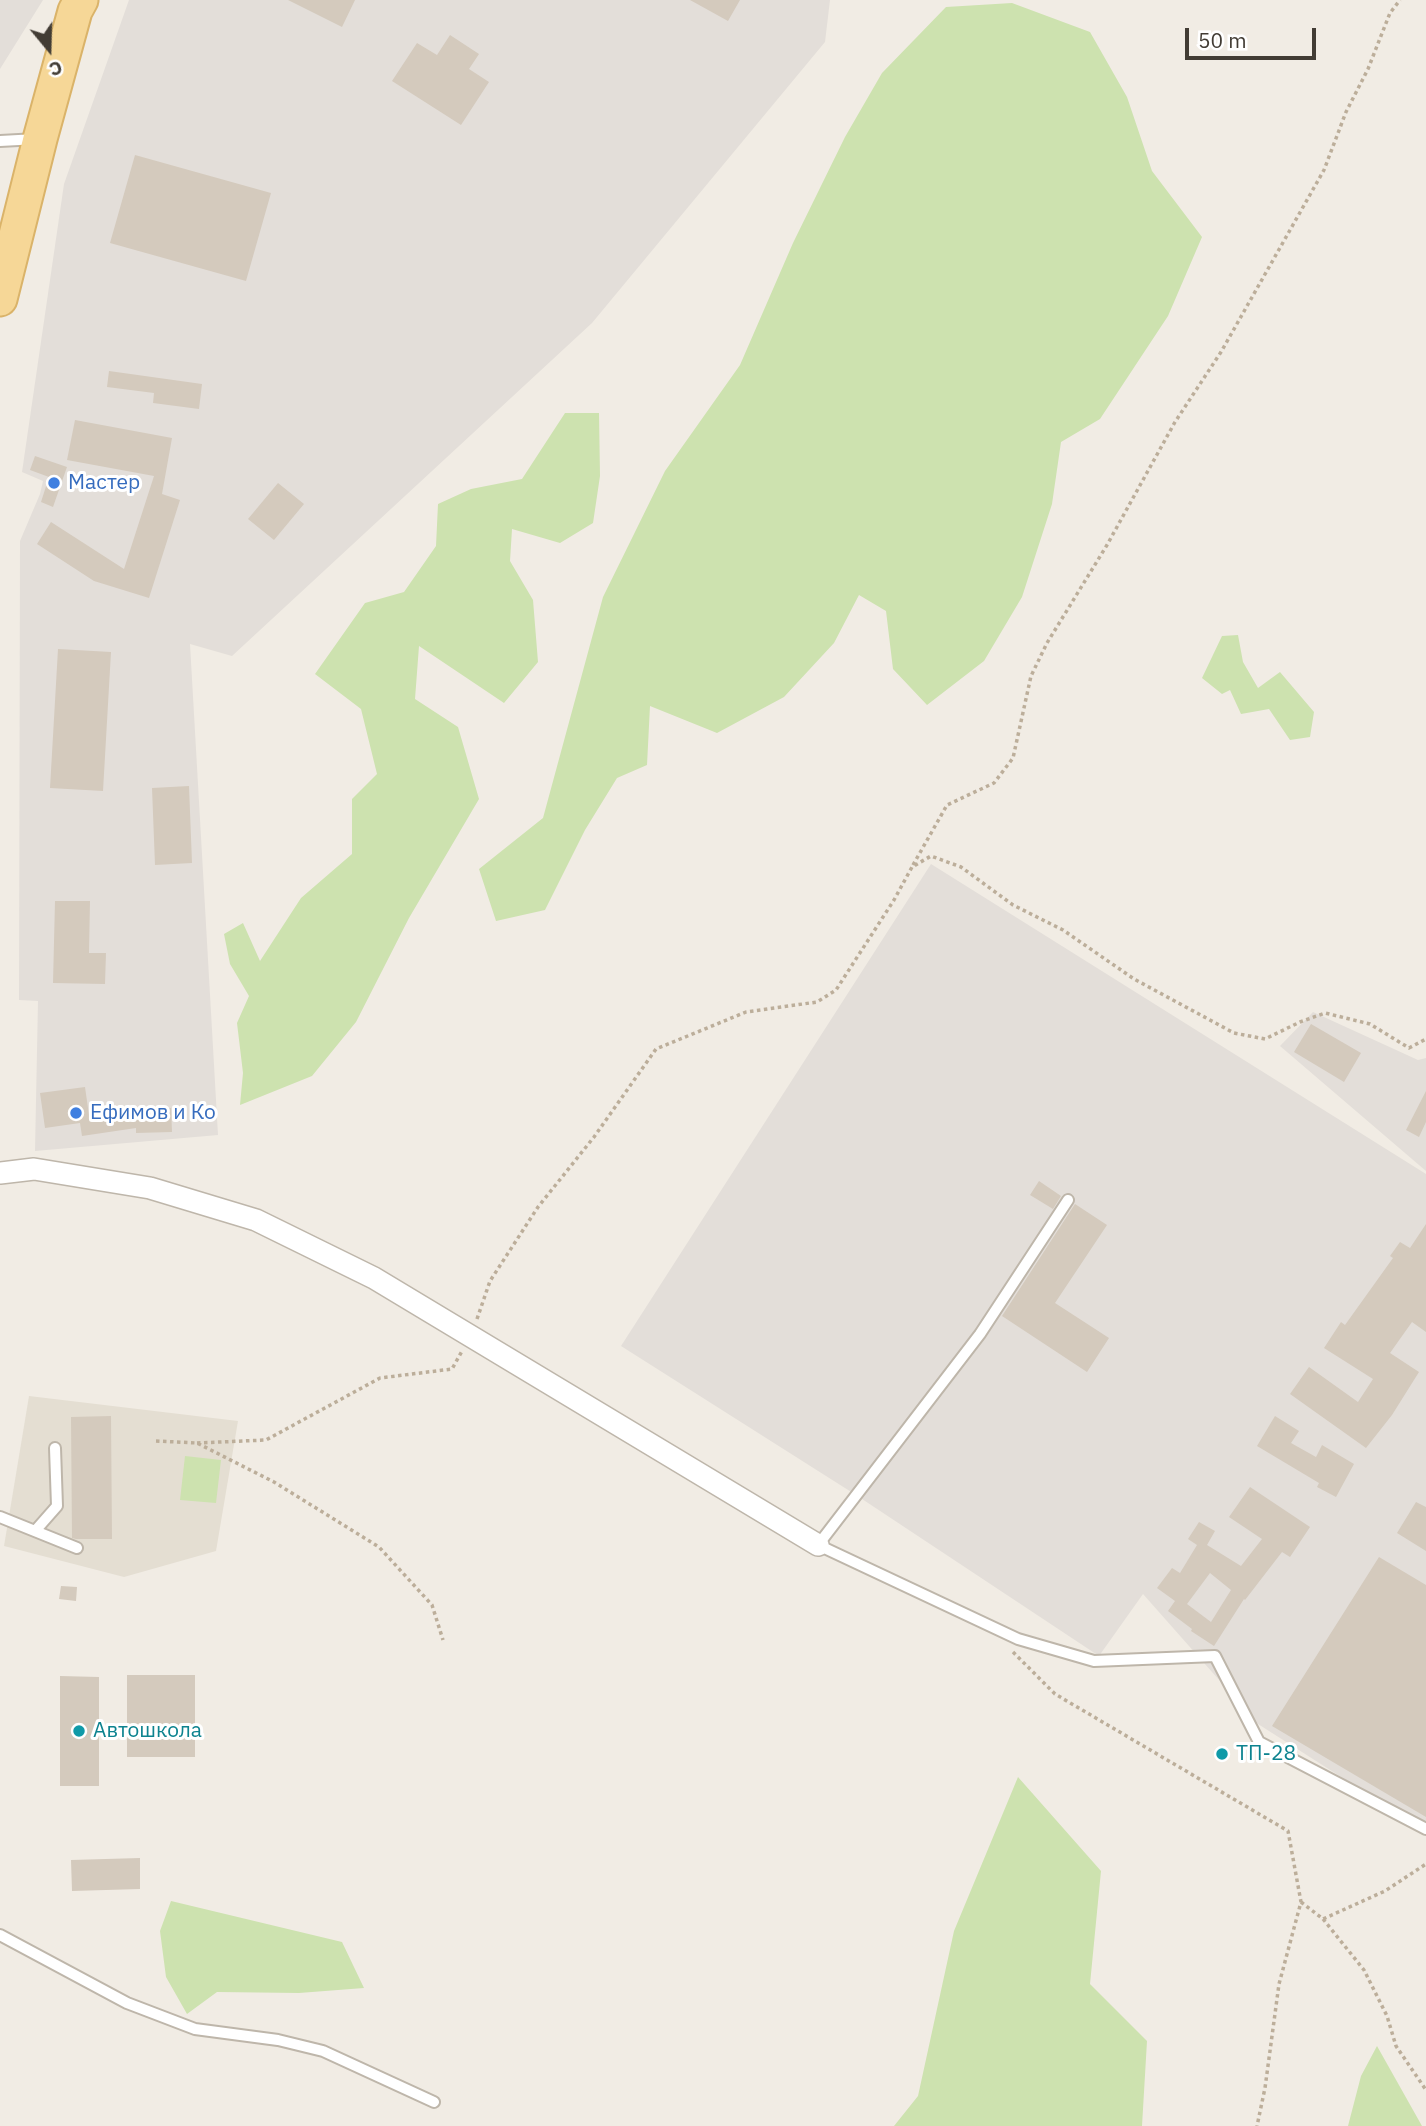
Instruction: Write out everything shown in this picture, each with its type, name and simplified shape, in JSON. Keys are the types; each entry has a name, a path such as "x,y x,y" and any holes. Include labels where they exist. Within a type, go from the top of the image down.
{"main road":[{"path":"0,299 40,139 75,11 81,0"}],"street":[{"path":"0,1173 34,1169 150,1188 256,1220 374,1278 818,1545"}],"lane":[{"path":"0,141 40,139"},
{"path":"1068,1200 980,1334 818,1545 1018,1639 1094,1661 1215,1657 1259,1742 1426,1829"},
{"path":"35,1531 57,1506 55,1448"},
{"path":"0,1517 77,1548"},
{"path":"0,1935 127,2003 195,2029 278,2040 323,2051 434,2102"}],"path":[{"path":"156,1441 197,1443 266,1440 380,1378 452,1369 471,1336 490,1281 497,1270 538,1207 594,1137 656,1049 746,1012 817,1002 836,990 894,900 947,805 994,783 1013,758 1031,676 1047,643 1107,545 1175,422 1221,352 1324,170 1346,112 1368,69 1390,13 1400,0"},
{"path":"912,867 931,856 961,867 1013,905 1063,930 1134,979 1234,1033 1265,1039 1325,1013 1370,1024 1409,1048 1426,1039"},
{"path":"197,1443 274,1482 379,1547 432,1605 443,1640"},
{"path":"988,1625 1055,1695 1288,1831 1301,1902 1279,1984 1257,2126"},
{"path":"1323,1919 1385,1891 1426,1864"},
{"path":"1301,1902 1323,1919 1364,1970 1387,2016 1396,2046 1426,2090"}],"shaded area":[{"path":"0,0 43,0 0,69"},
{"path":"129,0 830,0 825,42 592,323 232,656 190,644 218,1135 35,1151 38,1001 19,1000 20,541 43,481 22,472 64,184"},
{"path":"931,864 1426,1174 1426,1831 1258,1724 1143,1594 1099,1656 856,1495 621,1346"},
{"path":"1313,1012 1418,1060 1426,1058 1426,1171 1280,1046"},
{"path":"29,1396 238,1421 216,1551 124,1577 4,1546"}],"green space":[{"path":"1012,3 1090,32 1127,97 1152,171 1202,237 1168,316 1100,419 1061,442 1052,504 1022,597 984,661 927,705 893,669 886,611 859,595 834,643 784,697 717,733 650,706 647,765 617,778 585,830 545,910 496,921 479,869 543,818 603,597 665,471 740,365 793,243 845,137 882,73 946,7"},
{"path":"565,413 599,413 600,476 593,523 560,543 512,529 510,561 533,600 538,662 504,703 419,646 415,699 458,727 479,799 409,918 356,1022 312,1076 240,1105 243,1073 237,1023 249,996 230,964 224,934 243,923 260,961 301,898 352,854 352,799 377,774 361,709 315,674 365,603 404,592 436,546 438,504 471,489 522,479"},
{"path":"1238,635 1243,662 1258,688 1280,672 1314,712 1310,737 1290,740 1269,709 1241,714 1230,690 1222,694 1202,678 1222,636"},
{"path":"185,1456 221,1460 216,1503 180,1500"},
{"path":"1018,1777 1101,1871 1090,1984 1147,2041 1142,2126 894,2126 918,2096 954,1931"},
{"path":"171,1901 342,1942 364,1988 299,1993 217,1992 187,2014 166,1977 160,1931"},
{"path":"1377,2046 1422,2126 1348,2126 1361,2076"}],"building":[{"path":"288,0 355,0 342,27"},
{"path":"690,0 740,0 728,21"},
{"path":"450,35 479,54 469,69 489,82 461,125 392,81 417,43 437,55"},
{"path":"135,155 271,193 246,281 110,243"},
{"path":"109,371 202,384 199,409 153,403 154,393 107,387"},
{"path":"75,420 172,438 162,494 180,500 149,598 94,581 37,544 51,522 124,569 154,476 67,460"},
{"name":"Мастер","path":"35,456 67,467 53,507 41,502 49,477 30,470"},
{"path":"278,483 304,504 274,540 248,519"},
{"path":"58,649 111,652 103,791 50,788"},
{"path":"189,786 192,863 155,865 152,788"},
{"path":"55,901 90,901 89,953 106,953 105,984 53,983"},
{"path":"1311,1024 1361,1053 1344,1082 1294,1052"},
{"path":"85,1087 89,1115 122,1110 171,1108 172,1132 136,1133 136,1128 82,1136 80,1123 45,1128 40,1093"},
{"path":"1426,1091 1426,1122 1419,1137 1406,1130"},
{"path":"1039,1181 1061,1196 1053,1209 1030,1195"},
{"path":"1075,1204 1107,1225 1055,1303 1109,1338 1087,1372 1002,1316"},
{"path":"1426,1224 1426,1332 1412,1322 1390,1353 1419,1372 1392,1415 1366,1448 1290,1394 1309,1367 1358,1402 1373,1379 1324,1348 1341,1322 1345,1325 1393,1258 1390,1256 1400,1242 1410,1248"},
{"path":"111,1416 112,1539 72,1538 71,1417"},
{"path":"1275,1416 1299,1431 1291,1443 1316,1457 1322,1445 1354,1464 1336,1497 1317,1487 1319,1483 1257,1446"},
{"path":"1250,1487 1310,1527 1290,1557 1282,1552 1244,1599 1214,1646 1168,1611 1175,1601 1157,1588 1172,1568 1180,1573 1197,1545 1188,1539 1199,1522 1215,1531 1207,1545 1241,1566 1262,1539 1229,1517","holes":["1210,1573 1231,1590 1211,1622 1187,1604"]},
{"path":"1416,1502 1426,1507 1426,1551 1397,1533"},
{"path":"1379,1557 1426,1585 1426,1817 1272,1726"},
{"path":"61,1586 77,1587 76,1601 59,1599"},
{"path":"127,1675 195,1675 195,1757 127,1757"},
{"name":"Автошкола","path":"60,1676 99,1677 99,1786 60,1786"},
{"path":"140,1858 140,1889 72,1891 71,1860"}],"place":[{"name":"Мастер","path":"54,483"},
{"name":"Ефимов и Ко","path":"76,1113"},
{"name":"Автошкола","path":"79,1731"},
{"name":"ТП-28","path":"1222,1754"}]}
